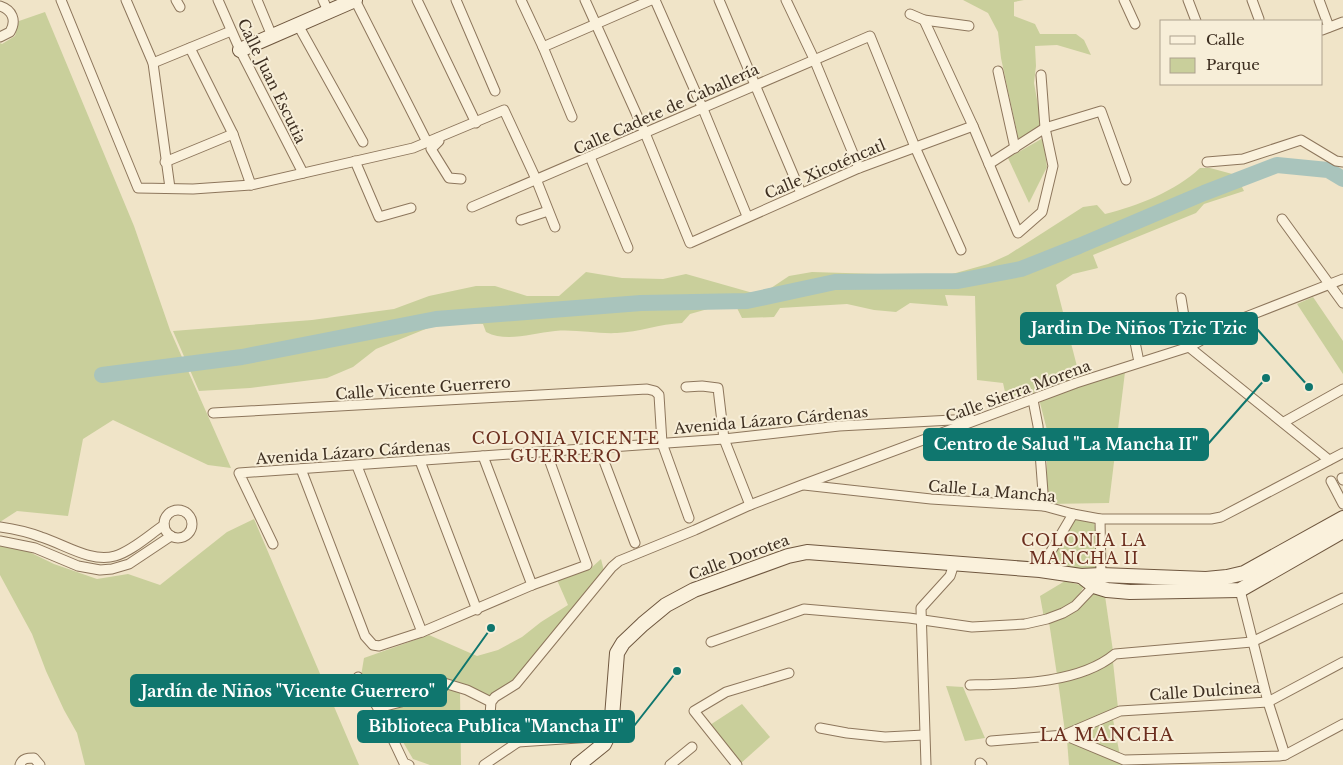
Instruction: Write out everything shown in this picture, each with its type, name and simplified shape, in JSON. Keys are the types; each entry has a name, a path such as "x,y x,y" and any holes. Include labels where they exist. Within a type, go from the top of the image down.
{"street":[{"path":"62,0 138,188 193,189 251,185 304,177 320,170 413,148 504,110 536,179 555,227"},
{"path":"126,0 153,63 170,188"},
{"name":"Calle Juan Escutia","path":"218,0 240,50 304,177"},
{"path":"256,0 272,36"},
{"path":"240,50 298,25 326,6 355,0 427,142"},
{"path":"417,0 476,123"},
{"path":"456,0 495,90"},
{"path":"522,0 572,117"},
{"path":"585,0 645,133"},
{"path":"543,47 653,0 703,109 747,216"},
{"path":"719,0 801,194"},
{"path":"786,0 814,59 859,168"},
{"path":"1124,0 1135,24"},
{"path":"1188,0 1196,20"},
{"path":"1252,0 1259,19"},
{"path":"1319,0 1326,29 1343,22"},
{"path":"0,37 10,32 14,23 11,12 2,4"},
{"path":"910,14 924,20 969,26"},
{"path":"924,20 973,126 1018,234 1042,212 1053,166 1045,128 1041,75"},
{"path":"298,25 363,142"},
{"path":"153,63 231,31"},
{"name":"Calle Cadete de Caballería","path":"472,207 870,36 915,147"},
{"path":"190,48 233,134 251,185"},
{"path":"998,71 1015,148"},
{"path":"989,164 1045,128 1101,111 1126,180"},
{"name":"Calle Xicoténcatl","path":"645,133 690,243 747,216 859,168 973,126"},
{"path":"165,162 233,134"},
{"path":"438,138 439,141 431,148 449,178 461,179"},
{"path":"1207,162 1243,159 1301,140 1336,161 1343,162"},
{"path":"915,147 961,250"},
{"path":"590,157 628,248"},
{"path":"355,161 379,218 411,208"},
{"path":"521,220 548,211"},
{"path":"1282,219 1343,303"},
{"name":"Calle Sierra Morena","path":"491,702 516,684 612,567 619,561 750,505 977,419 1139,362 1189,347 1238,320 1343,279"},
{"path":"1181,298 1189,347 1329,460"},
{"path":"1135,342 1139,362"},
{"path":"686,387 718,388 724,439 750,505"},
{"name":"Calle Vicente Guerrero","path":"213,413 647,389 659,395 662,443"},
{"path":"1284,422 1343,389"},
{"path":"1033,400 1038,426 1044,506"},
{"name":"Avenida Lázaro Cárdenas","path":"273,544 239,473 724,439 839,426 977,419"},
{"path":"927,422 928,439"},
{"path":"662,443 689,518"},
{"path":"599,448 635,543"},
{"path":"301,469 365,636 373,645 379,646 422,632 532,585 587,565 546,451"},
{"name":"Calle La Mancha","path":"802,485 931,499 1044,506 1100,519 1217,518 1343,453"},
{"path":"483,456 532,585"},
{"path":"420,461 477,610"},
{"path":"357,466 422,632"},
{"path":"1331,482 1343,504"},
{"path":"173,511 182,511 189,516 192,525 188,533 180,538 171,536 164,525 166,516 173,511"},
{"path":"1040,570 1073,514"},
{"path":"1098,581 1206,579 1244,573 1343,518"},
{"path":"710,642 804,610 921,620 972,627 1025,624 1047,620 1075,606 1098,581 1100,519"},
{"path":"0,527 34,534 90,556 102,558 125,552 164,525"},
{"path":"1098,581 1107,590 1130,592 1240,590 1343,531"},
{"path":"0,541 35,548 78,566 100,570 129,564 171,536"},
{"name":"Calle Dorotea","path":"608,736 612,717 617,653 623,643 642,624 666,605 694,590 788,556 807,552 1040,570 1081,576 1098,581"},
{"path":"926,765 921,608 950,576 954,564"},
{"path":"1240,590 1252,642 1284,755"},
{"path":"970,685 1039,682 1075,673 1106,661 1115,654 1252,642 1343,598"},
{"name":"Calle Dulcinea","path":"1064,735 1120,710 1268,702 1343,662"},
{"path":"737,765 694,711 726,692 789,673"},
{"path":"358,677 378,708 404,763 409,765"},
{"path":"378,708 400,702 444,683 467,690 491,702 490,715 495,730 518,742"},
{"path":"991,740 1064,735 1124,762 1284,755 1343,724"},
{"path":"820,728 885,737 924,735"},
{"path":"484,765 518,742 608,736"},
{"path":"578,765 604,744 608,736"},
{"path":"670,765 692,747"},
{"path":"20,765 27,758 34,758 40,762 40,765"}],"green space":[{"path":"963,0 1024,0 1014,2 1014,16 1035,24 1040,34 1076,34 1084,40 1091,55 1057,45 1035,46 1036,66 1034,83 1042,127 1019,142 1001,58 998,32 988,13"},
{"path":"45,12 134,226 170,330 231,468 208,465 113,420 83,439 68,516 17,511 0,522 0,43 2,44 15,36 19,21"},
{"path":"1043,138 1047,167 1029,203 1008,158"},
{"path":"1200,168 1210,168 1236,175 1244,191 1204,204 1196,213 1093,255 1098,268 1073,274 1056,285 1080,378 1007,401 1003,383 977,380 975,296 945,295 948,306 910,303 896,312 874,310 847,304 780,308 774,317 742,318 736,306 722,305 690,314 682,323 617,333 563,331 502,337 486,332 483,324 443,322 376,349 353,367 327,378 250,388 199,391 173,331 312,320 394,309 429,296 476,286 495,286 527,296 559,296 586,272 622,278 663,279 686,274 753,293 771,288 789,276 812,272 945,276 988,264 1008,255 1083,207 1097,205 1105,214 1130,207 1168,191"},
{"path":"1313,297 1343,341 1343,374 1297,304"},
{"path":"1125,372 1109,503 1047,504 1047,430 1039,399"},
{"path":"1074,517 1094,522 1098,552 1095,569 1085,571 1048,564"},
{"path":"254,519 359,765 85,765 77,733 46,671 32,634 0,575 0,545 21,548 54,564 97,579 128,574 160,585 227,532"},
{"path":"601,559 604,571 512,685 489,698 445,679 395,701 379,704 361,676 364,658 429,635 477,656 498,650 522,637 568,605 557,580 591,568"},
{"path":"1065,581 1084,586 1072,602 1044,618 1040,596"},
{"path":"1097,590 1105,596 1113,651 1105,659 1057,675 1049,622"},
{"path":"1113,662 1118,708 1065,732 1058,681 1074,678"},
{"path":"443,685 460,692 461,765 430,765 413,759 386,713 388,707 422,698"},
{"path":"946,686 963,687 985,738 965,741"},
{"path":"742,704 770,737 740,764 710,725"},
{"path":"1112,714 1120,756 1070,735"},
{"path":"1067,740 1121,762 1121,765 1069,765"}],"waterway":[{"path":"102,375 242,357 436,319 641,303 747,301 835,282 958,281 1021,269 1204,193 1277,165 1328,170 1343,179"}],"place":[{"name":"Centro de Salud \"La Mancha II\"","path":"1266,378"},
{"name":"Jardin De Niños Tzic Tzic","path":"1309,387"},
{"name":"Jardín de Niños \"Vicente Guerrero\"","path":"491,628"},
{"name":"Biblioteca Publica \"Mancha II\"","path":"677,671"}],"district":[{"name":"COLONIA VICENTE GUERRERO","path":"566,447"},
{"name":"COLONIA LA MANCHA II","path":"1084,549"},
{"name":"LA MANCHA","path":"1107,735"}]}
